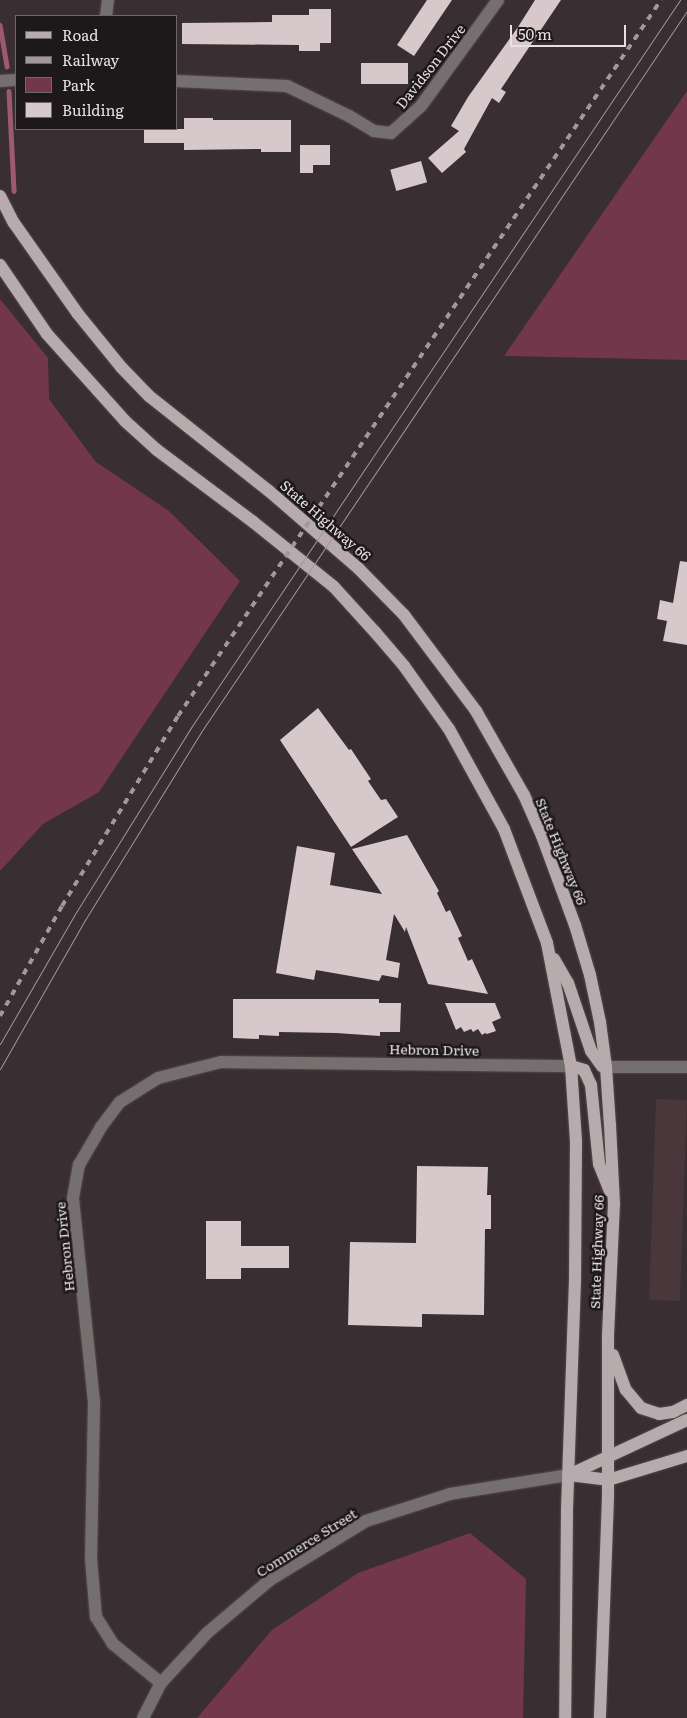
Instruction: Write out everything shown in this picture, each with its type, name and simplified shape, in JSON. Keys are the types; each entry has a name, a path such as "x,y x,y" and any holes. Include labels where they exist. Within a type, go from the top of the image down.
{"main road":[{"name":"State Highway 66","path":"0,196 14,224 78,314 121,367 149,396 269,491 379,588 431,647 476,711 524,795 559,880 590,975 600,1022 606,1067 614,1203 608,1337 608,1480 600,1718"},
{"name":"State Highway 66","path":"0,265 47,334 125,421 156,450 252,521 334,587 404,666 449,729 504,829 548,948 571,1066 576,1141 575,1280 569,1475 566,1718"},
{"path":"548,948 568,983 591,1051 602,1066 606,1067"},
{"path":"571,1066 584,1070 591,1085 599,1164 614,1203"},
{"path":"608,1337 619,1375 626,1390 641,1408 659,1414 673,1412 687,1405"},
{"path":"569,1475 687,1420"},
{"path":"569,1475 608,1480 687,1456"}],"street":[{"path":"106,15 108,0"},
{"name":"Davidson Drive","path":"178,81 287,86 349,116 374,131 391,132 421,106 498,0"},
{"path":"0,81 15,80"},
{"name":"Hebron Drive","path":"162,1683 113,1644 96,1617 91,1559 94,1402 73,1198 79,1164 101,1127 120,1102 158,1078 221,1062 571,1066"},
{"path":"606,1067 687,1067"},
{"name":"Commerce Street","path":"144,1718 162,1683 206,1633 270,1580 366,1521 456,1493 569,1475"}],"shaded area":[{"path":"656,1099 687,1100 680,1301 649,1300"}],"green space":[{"path":"687,91 687,360 504,356"},
{"path":"0,299 48,358 49,399 96,462 169,511 240,581 99,792 43,824 0,871"},
{"path":"470,1533 526,1579 523,1718 197,1718 272,1630 358,1573"}],"building":[{"path":"427,0 452,0 414,56 397,45"},
{"path":"535,0 561,0 501,89 506,92 499,103 492,98 464,149 466,152 442,173 428,158 459,131 451,126 468,97"},
{"path":"309,9 331,9 331,43 320,43 320,51 299,51 299,45 182,44 182,23 272,22 272,15 309,15"},
{"path":"361,63 408,63 408,84 361,84"},
{"path":"184,118 291,120 291,152 261,152 261,149 184,150 184,143 144,143 144,130 184,129"},
{"path":"300,145 330,145 330,165 313,165 313,173 300,173"},
{"path":"421,161 427,182 396,191 390,170"},
{"path":"680,561 687,562 687,645 663,641 667,621 657,619 660,600 673,603"},
{"path":"318,708 349,750 351,749 371,779 368,781 381,800 386,799 398,817 351,847 280,740"},
{"path":"407,835 439,891 437,893 446,912 450,910 462,936 458,938 468,961 472,959 488,994 428,984 406,927 405,932 394,914 386,960 400,963 398,978 382,975 379,981 316,970 314,980 276,973 297,846 335,853 330,885 382,894 352,849"},
{"path":"233,999 379,999 379,1003 401,1003 400,1032 380,1032 380,1036 279,1032 279,1036 259,1035 259,1039 233,1038"},
{"path":"445,1003 495,1003 501,1018 492,1022 496,1031 482,1035 478,1029 473,1032 471,1029 464,1032 461,1027 456,1030"},
{"path":"417,1166 488,1167 487,1195 491,1195 491,1229 485,1229 484,1315 422,1314 422,1327 348,1325 350,1242 416,1243"},
{"path":"206,1221 241,1221 241,1246 289,1246 289,1268 241,1268 241,1279 206,1279"}],"waterway":[{"path":"0,25 7,66"},
{"path":"9,91 14,191"}],"tram line":[{"path":"0,1044 75,914 192,726 680,0"},
{"path":"0,1069 85,920 201,732 687,11"}],"railway":[{"path":"0,1016 62,906 178,716 661,0"}]}
